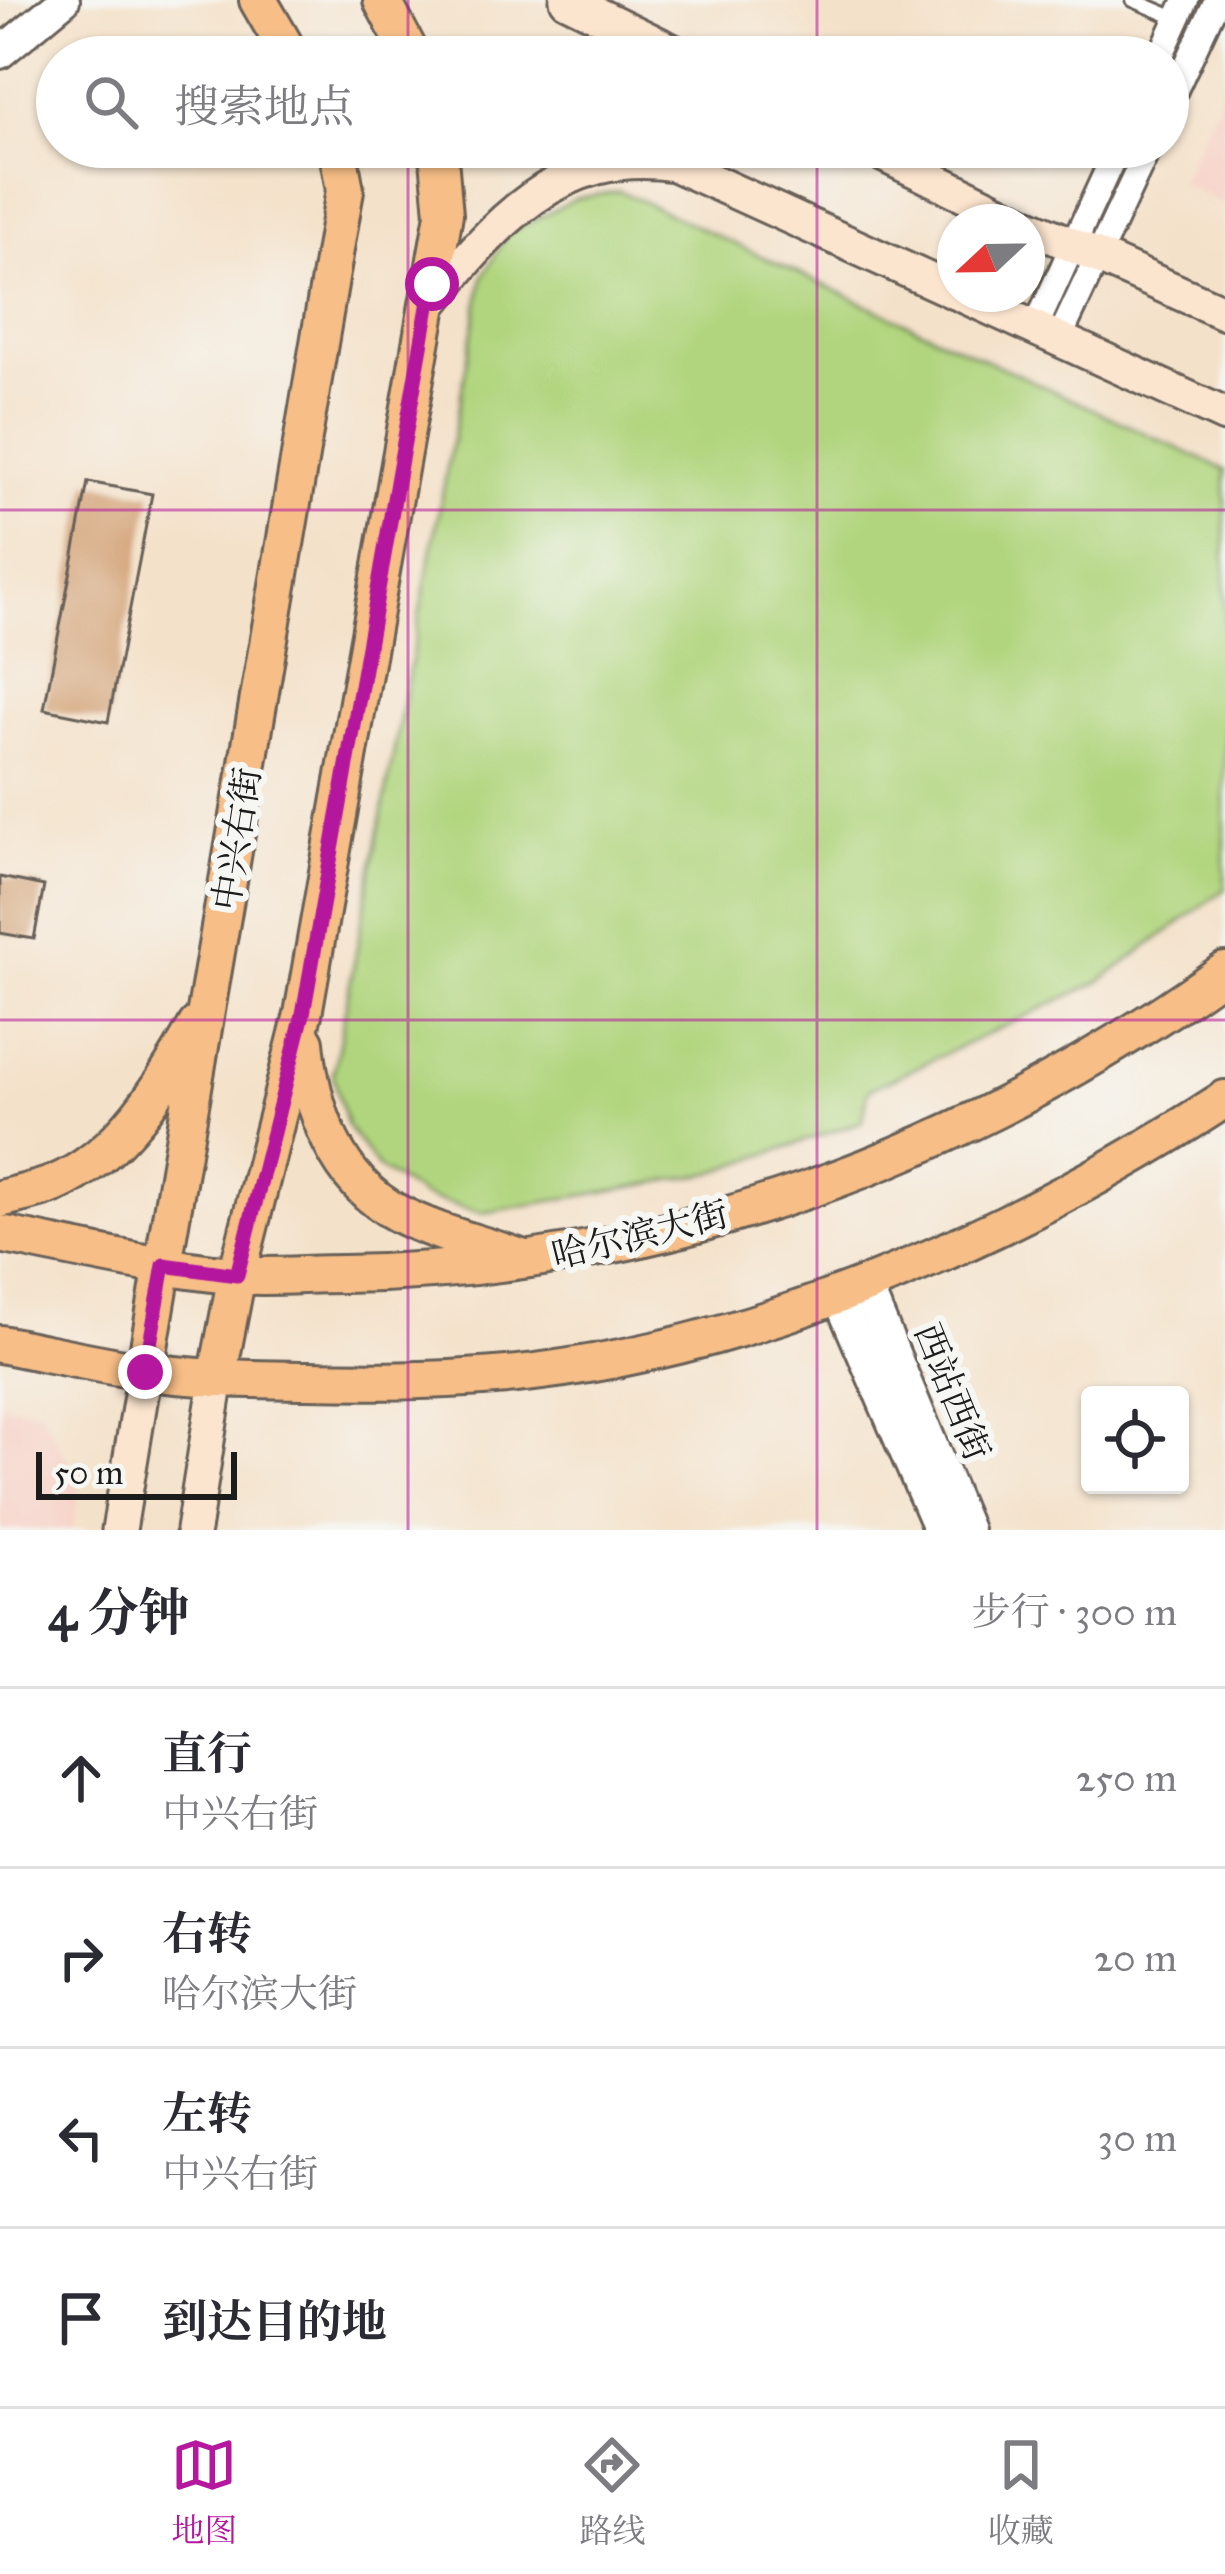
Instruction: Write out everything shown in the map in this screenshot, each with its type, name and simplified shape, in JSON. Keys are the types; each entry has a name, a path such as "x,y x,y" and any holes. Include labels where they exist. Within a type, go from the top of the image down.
{"main road":[{"path":"258,0 279,36"},
{"path":"382,0 402,36"},
{"path":"568,0 641,36"},
{"name":"中兴右街","path":"119,1530 345,190 341,168"},
{"path":"193,1530 237,1275 303,1014 444,214 440,168"},
{"path":"428,307 502,218 528,200 596,168"},
{"path":"683,168 937,284"},
{"path":"911,168 985,204"},
{"path":"1045,233 1225,313"},
{"path":"999,312 1225,415"},
{"name":"哈尔滨大街","path":"0,1234 237,1275 412,1273 530,1262 759,1205 953,1133 1077,1067 1225,971"},
{"path":"0,1199 57,1183 115,1141 171,1071 210,1000"},
{"path":"303,1014 315,1107 349,1171 374,1198 399,1214 530,1262"},
{"path":"0,1344 145,1372 217,1378 334,1381 536,1372 710,1336 851,1289 946,1250 1139,1154 1225,1099"}],"street":[{"path":"0,53 64,0"},
{"path":"1189,61 1217,0"},
{"path":"1047,334 1084,252 1111,168"},
{"path":"1084,252 1136,168"},
{"name":"西站西街","path":"851,1289 939,1530"},
{"name":"西站西街","path":"851,1289 967,1530"}],"lane":[{"path":"1133,0 1182,9"}],"shaded area":[{"path":"1225,87 1225,205 1179,182"},
{"path":"0,1404 41,1411 80,1483 73,1530 0,1530"}],"green space":[{"path":"620,191 1225,470 1225,889 1101,981 868,1090 863,1121 712,1173 483,1213 424,1197 378,1168 347,1126 333,1075 483,277 507,234 577,198"}],"building":[{"path":"88,482 152,494 108,722 44,709"},
{"path":"0,877 44,886 34,939 0,933"}],"route":[{"path":"145,1372 164,1265 237,1275 303,1014 432,284"}]}
